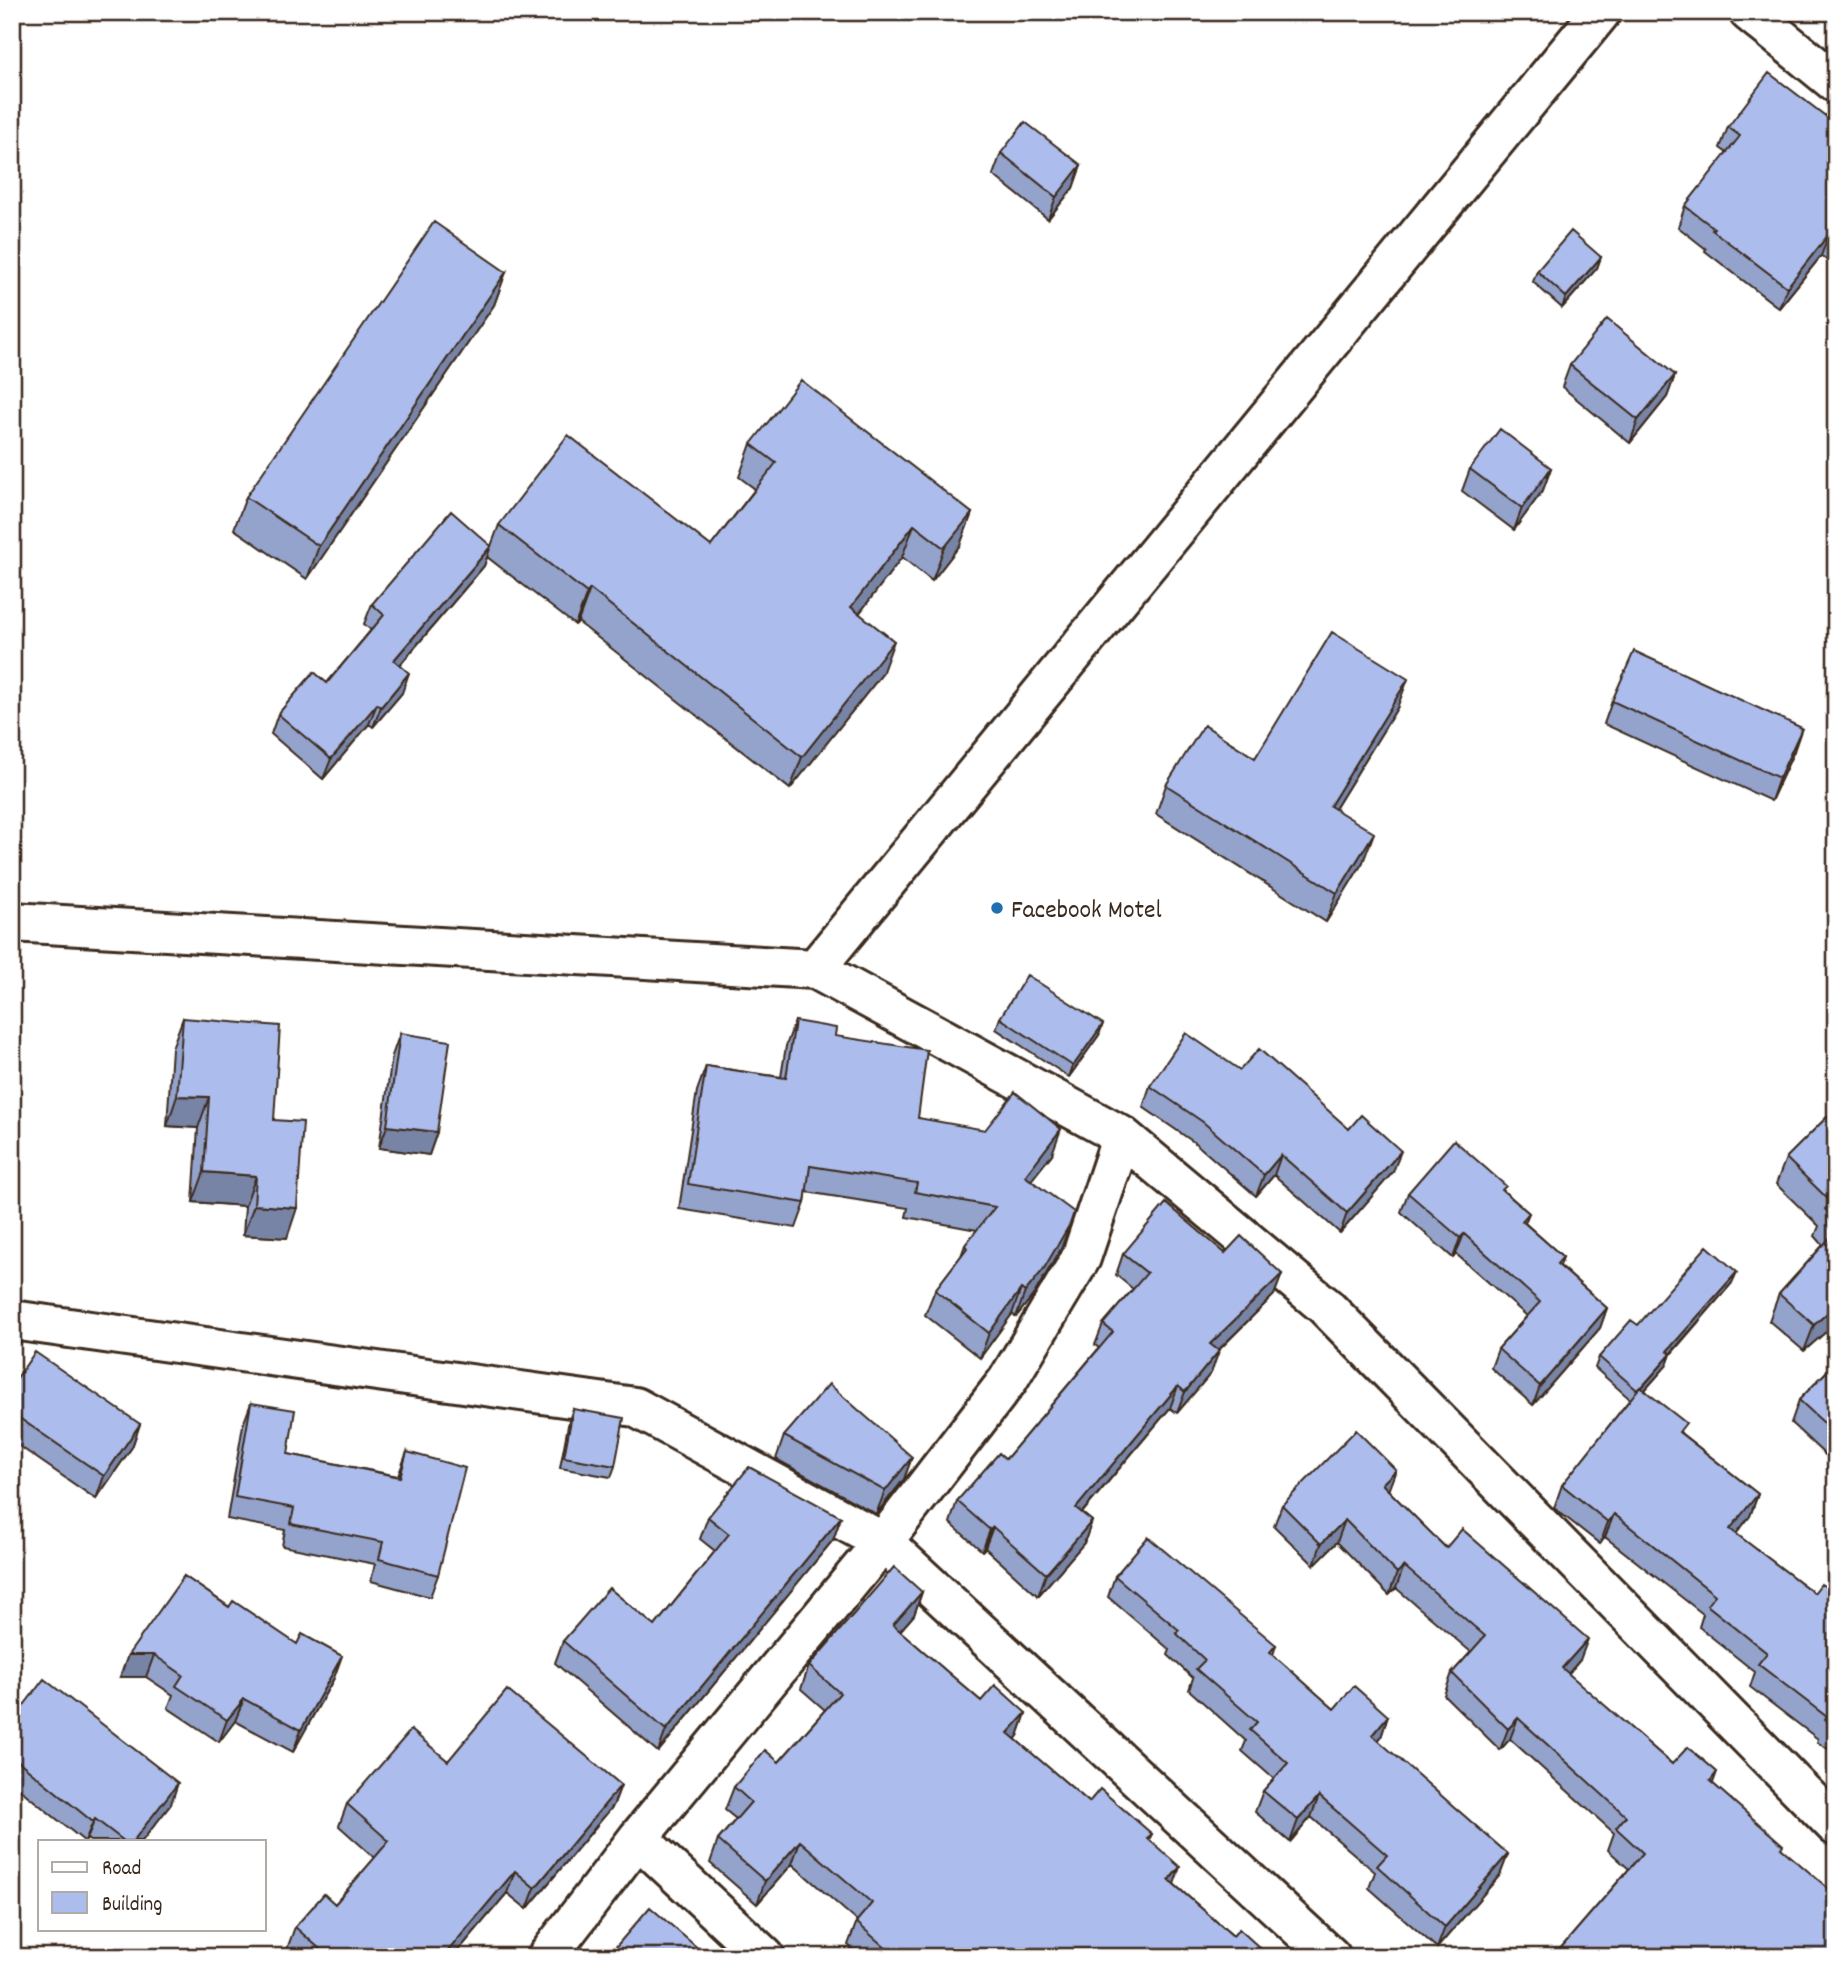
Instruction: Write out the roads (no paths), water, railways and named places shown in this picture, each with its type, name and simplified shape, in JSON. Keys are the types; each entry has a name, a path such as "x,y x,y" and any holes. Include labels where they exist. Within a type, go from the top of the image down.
{"street":[{"path":"815,970 1601,12"},
{"path":"1749,12 1836,83"},
{"path":"12,922 815,970 1122,1136 1325,1306 1836,1826"},
{"path":"547,1957 638,1838 883,1542 1009,1380 1081,1258 1122,1136"},
{"path":"12,1320 635,1407 883,1542 1331,1957"},
{"path":"638,1838 765,1957"}],"place":[{"name":"Facebook Motel","path":"997,908"}]}
